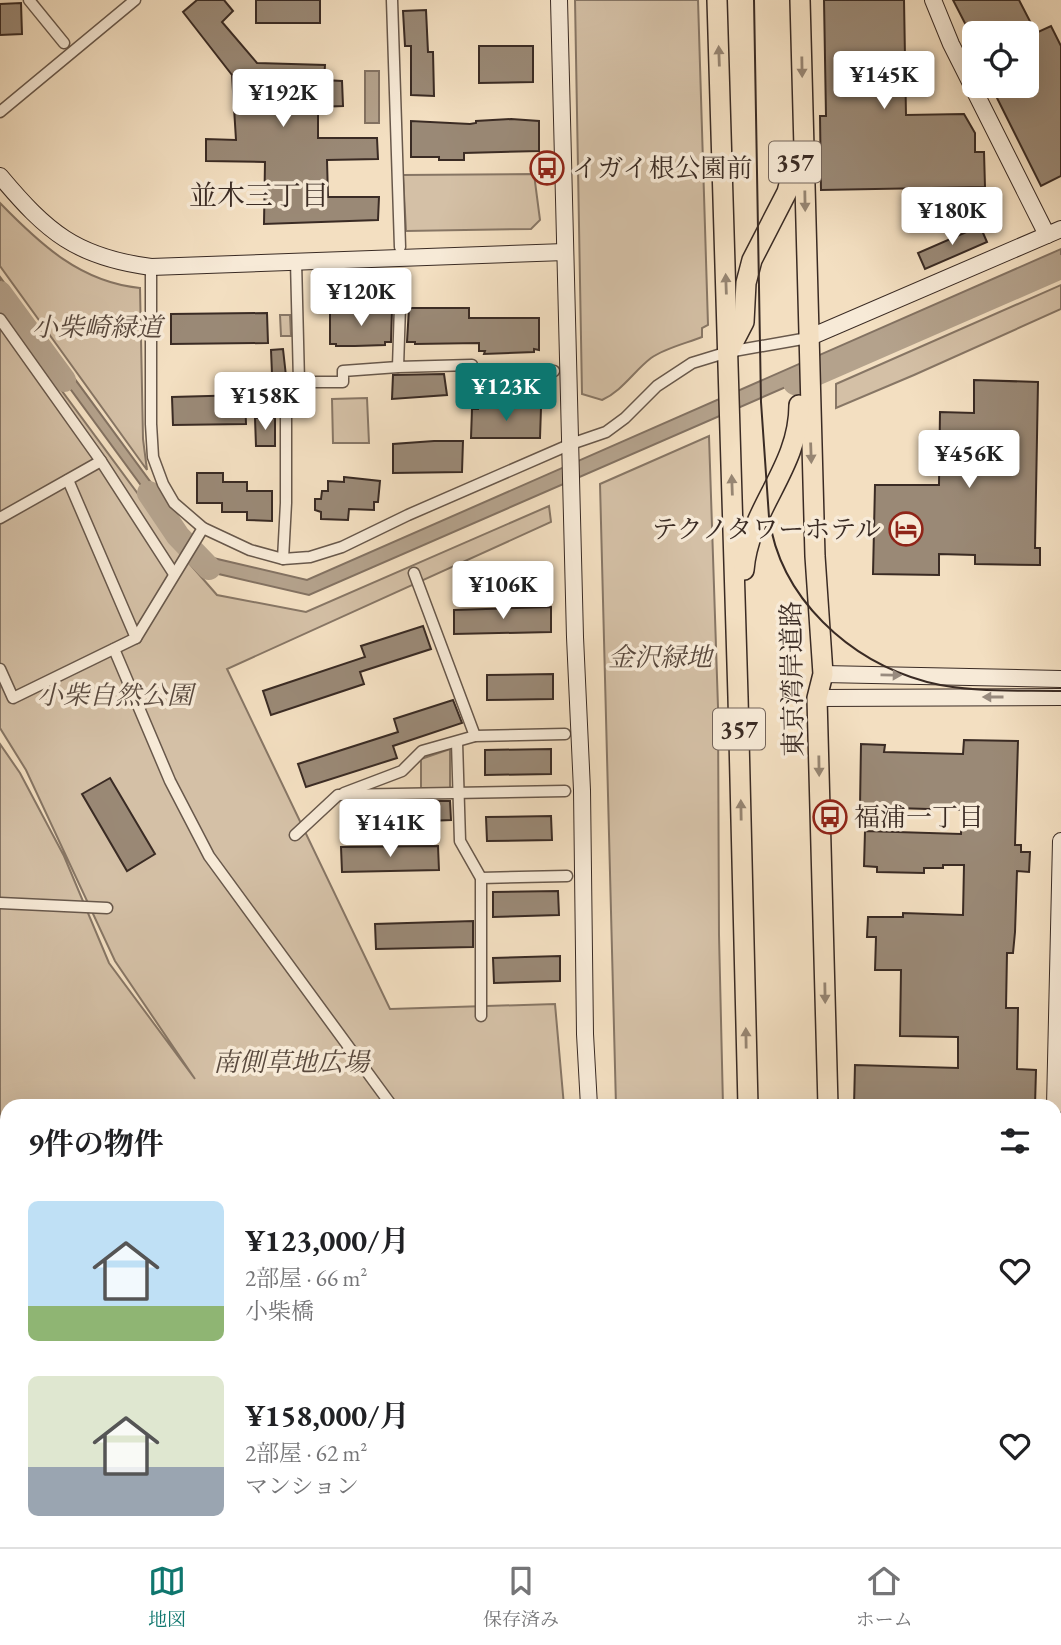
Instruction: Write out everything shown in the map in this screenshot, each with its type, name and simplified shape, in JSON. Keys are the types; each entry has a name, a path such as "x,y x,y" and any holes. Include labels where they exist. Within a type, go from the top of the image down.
{"highway":[{"name":"東京湾岸道路","path":"718,0 748,1099"},
{"name":"東京湾岸道路","path":"800,0 815,556 823,674 817,698 828,1099"},
{"name":"357","path":"728,352 744,321 746,283 752,260 781,205 793,175 803,98"},
{"name":"357","path":"738,697 744,660 746,550 751,531 780,476 794,442 799,418 799,354 808,338"}],"street":[{"path":"29,0 64,43"},
{"path":"0,112 135,0"},
{"path":"392,0 400,247"},
{"path":"559,0 575,637 582,790 584,1034 589,1099"},
{"path":"151,267 153,457 163,484 174,503 200,532 283,559 310,557 342,547 408,515 571,444 606,432 625,418 657,386 692,363 728,352 808,338 1054,232 951,44 933,0"},
{"path":"0,176 29,211 62,239 96,255 151,267 565,252"},
{"path":"283,559 286,410 299,382 296,261"},
{"path":"398,367 401,275"},
{"path":"0,319 101,461 174,574"},
{"path":"299,382 343,382 343,371 398,367 472,365 472,373 554,371"},
{"path":"0,518 101,461"},
{"path":"68,480 136,638"},
{"path":"0,669 13,698 136,638 200,532"},
{"path":"414,573 475,736"},
{"path":"114,649 170,781 209,856 387,1099"},
{"path":"823,674 1061,679"},
{"path":"817,698 1061,697"},
{"path":"295,835 338,795 402,771 422,751 475,736 565,734"},
{"path":"457,742 460,841 481,878 481,1016"},
{"path":"338,795 565,791"},
{"path":"1055,1099 1061,841"},
{"path":"481,878 567,876"},
{"path":"0,903 107,908"}],"green space":[{"path":"575,0 698,0 708,325 702,328 702,337 657,354 602,400 582,394"},
{"path":"534,174 540,220 531,229 406,231 403,175"},
{"name":"小柴崎緑道","path":"0,203 30,233 62,259 98,278 140,288 143,439 147,470 0,266"},
{"path":"1061,285 1061,309 836,408 836,384"},
{"name":"小柴自然公園","path":"0,307 189,563 217,595 306,612 549,506 551,522 227,669 390,1009 555,1004 563,1099 0,1099 0,744 20,773 64,856 109,963 195,1079 115,961 26,770 0,728"},
{"path":"280,315 290,315 291,336 281,336"},
{"path":"367,398 369,443 333,443 332,399"},
{"name":"金沢緑地","path":"709,436 718,707 723,1099 616,1099 600,484"},
{"path":"450,749 450,788 421,788 421,759"},
{"path":"422,801 423,824 357,830 358,802"}],"shaded area":[{"path":"365,71 379,71 379,123 365,123"},
{"path":"1061,249 1061,267 309,595 210,572 181,540 0,293 0,277 188,533 209,557 307,580"}],"building":[{"path":"197,0 224,0 233,11 222,22 257,63 325,65 324,80 342,81 343,106 318,107 318,138 377,138 378,159 327,160 328,197 379,197 378,220 264,224 265,162 206,161 206,139 236,140 232,75 183,12"},
{"path":"256,0 320,0 320,23 256,23"},
{"path":"824,0 904,0 906,115 964,114 975,133 975,152 984,152 985,187 821,190 820,116 826,116"},
{"path":"953,0 1019,0 1030,21 964,21"},
{"path":"21,3 22,34 0,35 0,4"},
{"path":"426,10 428,52 433,52 434,96 411,95 411,46 405,46 403,11"},
{"path":"1051,26 1061,46 1061,176 1041,186 997,98 1039,98 1039,32"},
{"path":"479,46 533,46 533,82 479,83"},
{"path":"411,121 470,124 476,121 539,121 539,151 464,153 464,160 411,157"},
{"path":"980,226 987,242 925,269 918,253"},
{"path":"409,308 469,308 469,318 539,318 539,350 484,354 485,351 479,351 479,343 407,342"},
{"path":"392,310 391,342 385,342 385,345 355,346 330,344 330,311"},
{"path":"267,313 268,343 171,344 171,314"},
{"path":"283,349 286,376 272,374 271,350"},
{"path":"444,374 447,395 392,399 393,375"},
{"path":"974,380 1038,382 1035,548 1040,548 1040,565 975,564 975,555 939,554 939,575 873,574 875,485 939,485 940,412 974,413"},
{"path":"245,395 246,424 173,425 172,397"},
{"path":"541,408 540,438 471,438 472,409"},
{"path":"255,418 275,418 275,446 256,446"},
{"path":"463,441 462,472 393,473 393,444"},
{"path":"197,473 223,473 223,482 247,482 247,491 272,491 272,521 247,520 247,512 222,512 222,503 197,503"},
{"path":"344,477 380,481 378,502 374,502 374,510 349,509 348,520 321,519 321,512 315,510 315,499 321,499 322,491 328,491 328,481 344,482"},
{"path":"551,607 551,632 454,634 454,610"},
{"path":"423,626 431,649 360,672 364,684 271,715 263,691 365,657 361,646"},
{"path":"553,674 553,699 487,700 487,675"},
{"path":"453,700 462,723 393,746 397,758 306,787 298,764 398,732 394,719"},
{"path":"964,740 1018,741 1015,845 1021,845 1021,852 1030,852 1029,872 1017,871 1013,953 1007,953 1006,1008 1018,1008 1017,1069 1036,1070 1035,1099 854,1099 855,1065 958,1068 958,1037 900,1036 901,970 875,970 876,937 867,937 868,917 903,917 903,913 963,915 964,865 924,868 924,873 877,872 877,867 864,866 865,831 961,834 962,810 860,807 861,744 885,745 884,752 963,754"},
{"path":"551,749 551,774 485,775 485,750"},
{"path":"110,778 155,854 127,871 82,794"},
{"path":"427,801 450,801 451,820 428,821"},
{"path":"551,816 552,840 487,841 486,817"},
{"path":"438,846 439,870 342,872 341,847"},
{"path":"558,891 559,915 493,917 493,892"},
{"path":"473,921 473,947 376,949 375,924"},
{"path":"560,956 560,981 494,983 493,958"}],"waterway":[{"path":"795,383 1061,267"},
{"path":"0,293 64,380"},
{"path":"149,493 178,536 209,568"}],"tram line":[{"path":"754,0 761,402 769,517 787,574 803,599 823,622 871,659 898,672 927,682 960,688 1061,691"}],"place":[{"name":"イガイ根公園前","path":"547,168"},
{"name":"テクノタワーホテル","path":"906,529"},
{"name":"福浦一丁目","path":"830,817"}],"district":[{"name":"並木三丁目","path":"259,195"}],"park label":[{"name":"南側草地広場","path":"291,1062"}]}
